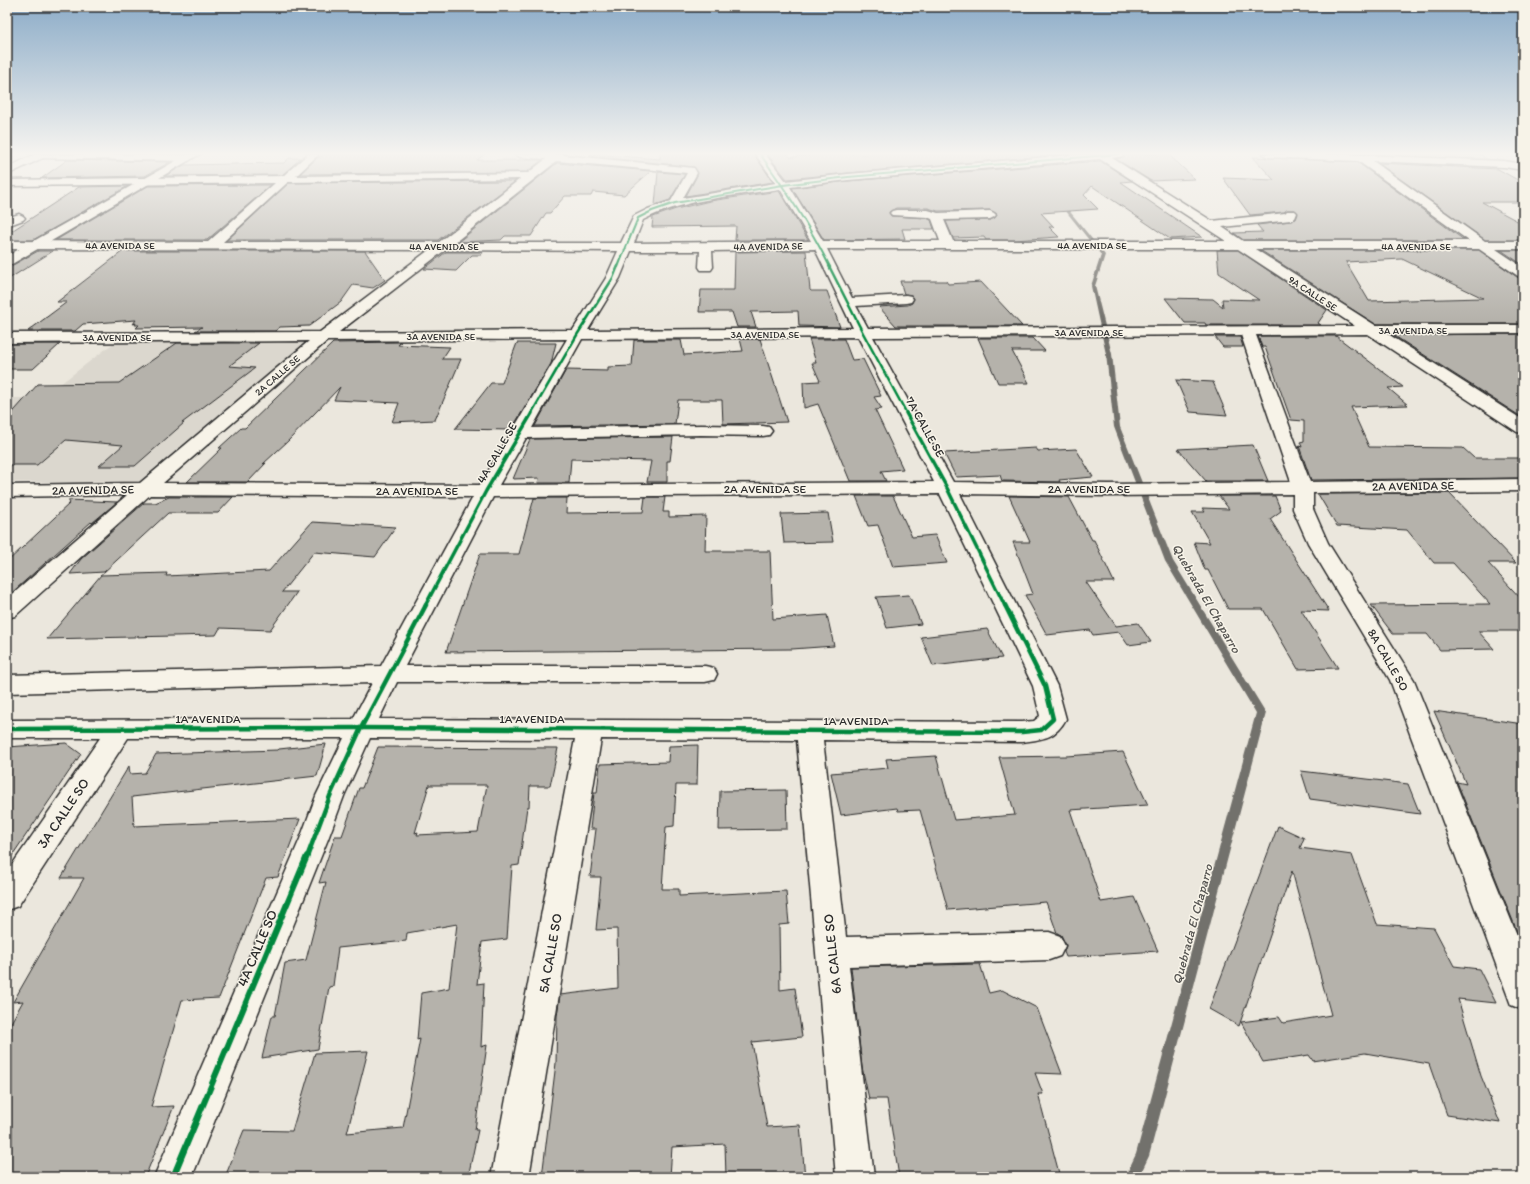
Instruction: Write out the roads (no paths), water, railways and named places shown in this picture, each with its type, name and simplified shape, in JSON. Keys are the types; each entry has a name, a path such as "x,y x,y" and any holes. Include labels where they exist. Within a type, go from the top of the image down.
{"street":[{"path":"7,261 99,209"},
{"path":"212,245 252,209"},
{"name":"2A CALLE SE","path":"7,611 145,489 322,337 489,209"},
{"name":"4A CALLE SE","path":"361,728 486,491 577,335 613,278 638,218 659,209"},
{"name":"7A CALLE SE","path":"798,209 819,245 863,334 947,488 1045,686 1053,719"},
{"name":"9A CALLE SE","path":"1185,209 1523,428"},
{"path":"1432,209 1523,273"},
{"path":"896,213 928,214 937,217 990,215"},
{"path":"1209,225 1291,216 1291,213"},
{"path":"937,217 948,246"},
{"path":"7,222 19,218"},
{"name":"4A AVENIDA SE","path":"7,245 706,247 819,245 1523,245"},
{"path":"706,247 706,267"},
{"path":"848,302 906,299"},
{"name":"3A AVENIDA SE","path":"7,338 1523,329"},
{"name":"8A CALLE SO","path":"1247,331 1303,488 1303,509 1318,543 1402,680 1518,964 1523,994"},
{"path":"520,433 701,430 763,431"},
{"name":"2A AVENIDA SE","path":"7,491 145,489 486,491 947,488 1109,490 1523,485"},
{"path":"7,684 389,674 705,674"},
{"name":"1A AVENIDA","path":"7,729 361,728 1022,732 1042,730 1053,719"},
{"name":"4A CALLE SO","path":"173,1177 314,838 330,796 361,728"},
{"name":"3A CALLE SO","path":"7,897 120,729"},
{"name":"5A CALLE SO","path":"510,1177 590,730"},
{"name":"6A CALLE SO","path":"809,731 855,1177"},
{"path":"832,952 1049,946"}],"waterway":[{"name":"Quebrada El Chaparro","path":"1066,209 1103,255 1093,286 1109,354 1117,427 1169,561 1261,713 1142,1156 1132,1177"}]}
